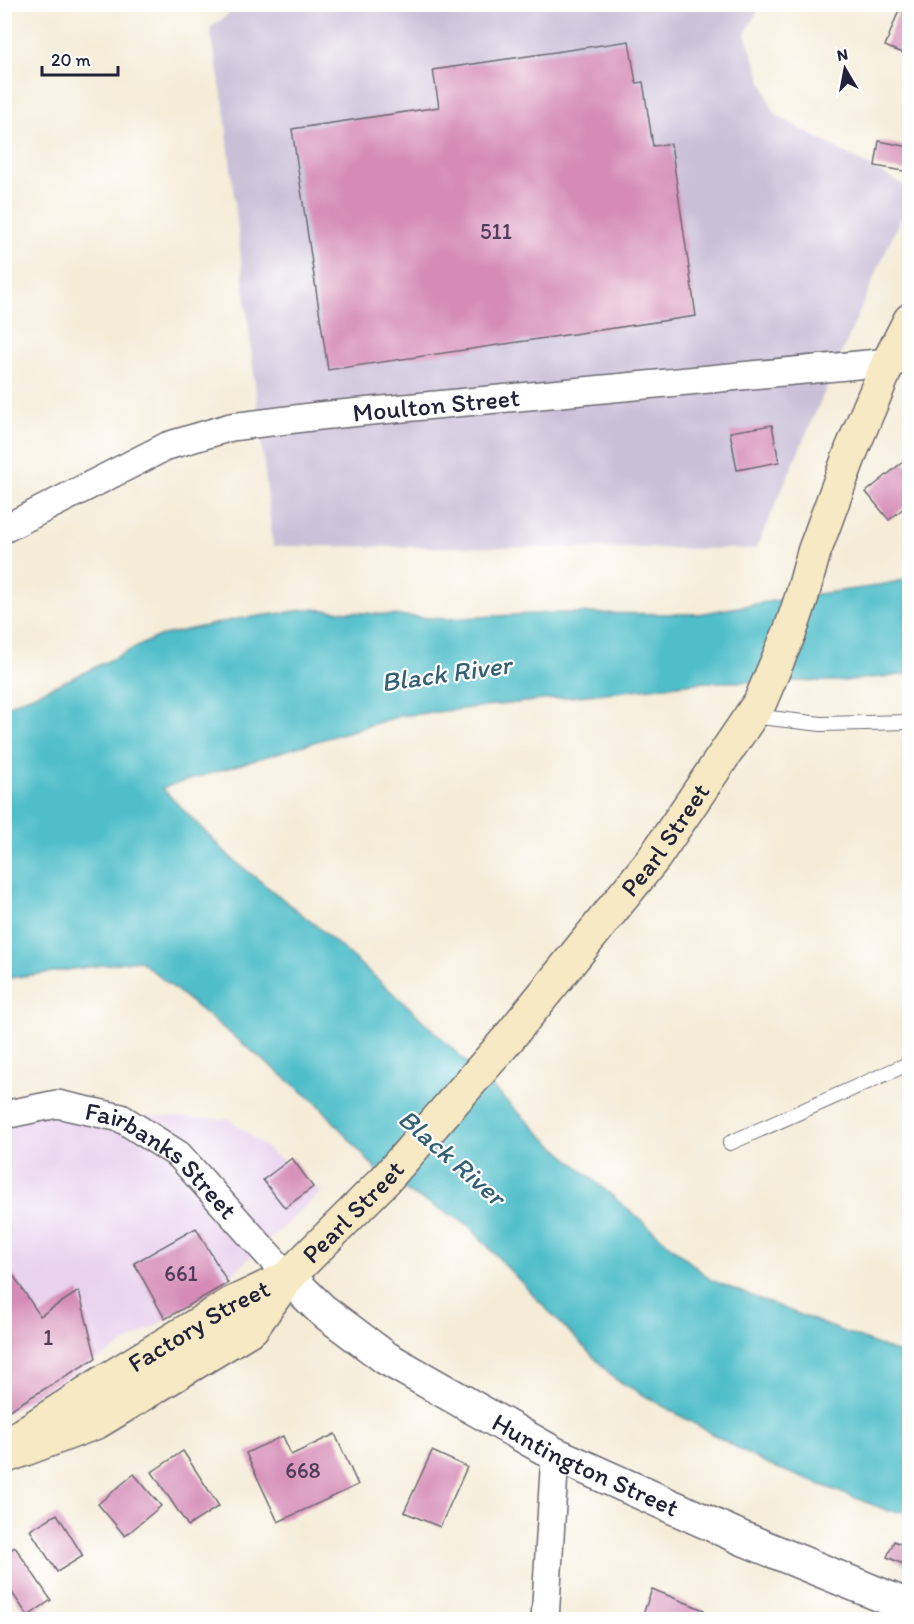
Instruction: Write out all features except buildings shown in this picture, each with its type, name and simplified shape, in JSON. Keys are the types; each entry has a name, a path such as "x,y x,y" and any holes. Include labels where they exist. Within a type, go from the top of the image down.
{"main road":[{"name":"Pearl Street","path":"288,1277 385,1180 507,1040 654,858 755,709 791,629 814,552 852,449 899,361 909,320"},
{"name":"Factory Street","path":"4,1446 231,1304 288,1277"},
{"name":"Factory Street","path":"4,1457 97,1422 252,1328 288,1277"}],"street":[{"name":"Moulton Street","path":"4,529 167,446 231,427 330,415 899,361"},
{"name":"Fairbanks Street","path":"4,1115 57,1104 121,1118 179,1155 288,1277"},
{"name":"Huntington Street","path":"288,1277 322,1311 386,1358 555,1454 744,1539 909,1607"},
{"path":"545,1620 555,1454"}],"lane":[{"path":"755,709 821,724 909,722"},
{"path":"730,1143 909,1063"}],"shaded area":[{"path":"242,4 761,5 745,34 774,114 909,188 910,196 756,549 273,546 224,106 210,28"},
{"path":"5,1111 229,1119 322,1191 215,1290 5,1415"}],"water":[{"name":"Black River","path":"909,579 909,674 844,681 705,682 400,716 162,788 231,858 319,928 409,1007 548,1141 711,1280 909,1357 909,1512 889,1511 764,1463 615,1379 466,1223 385,1180 319,1105 139,960 5,977 4,707 73,678 159,636 237,619 312,609 444,619 550,613 698,614"}]}
